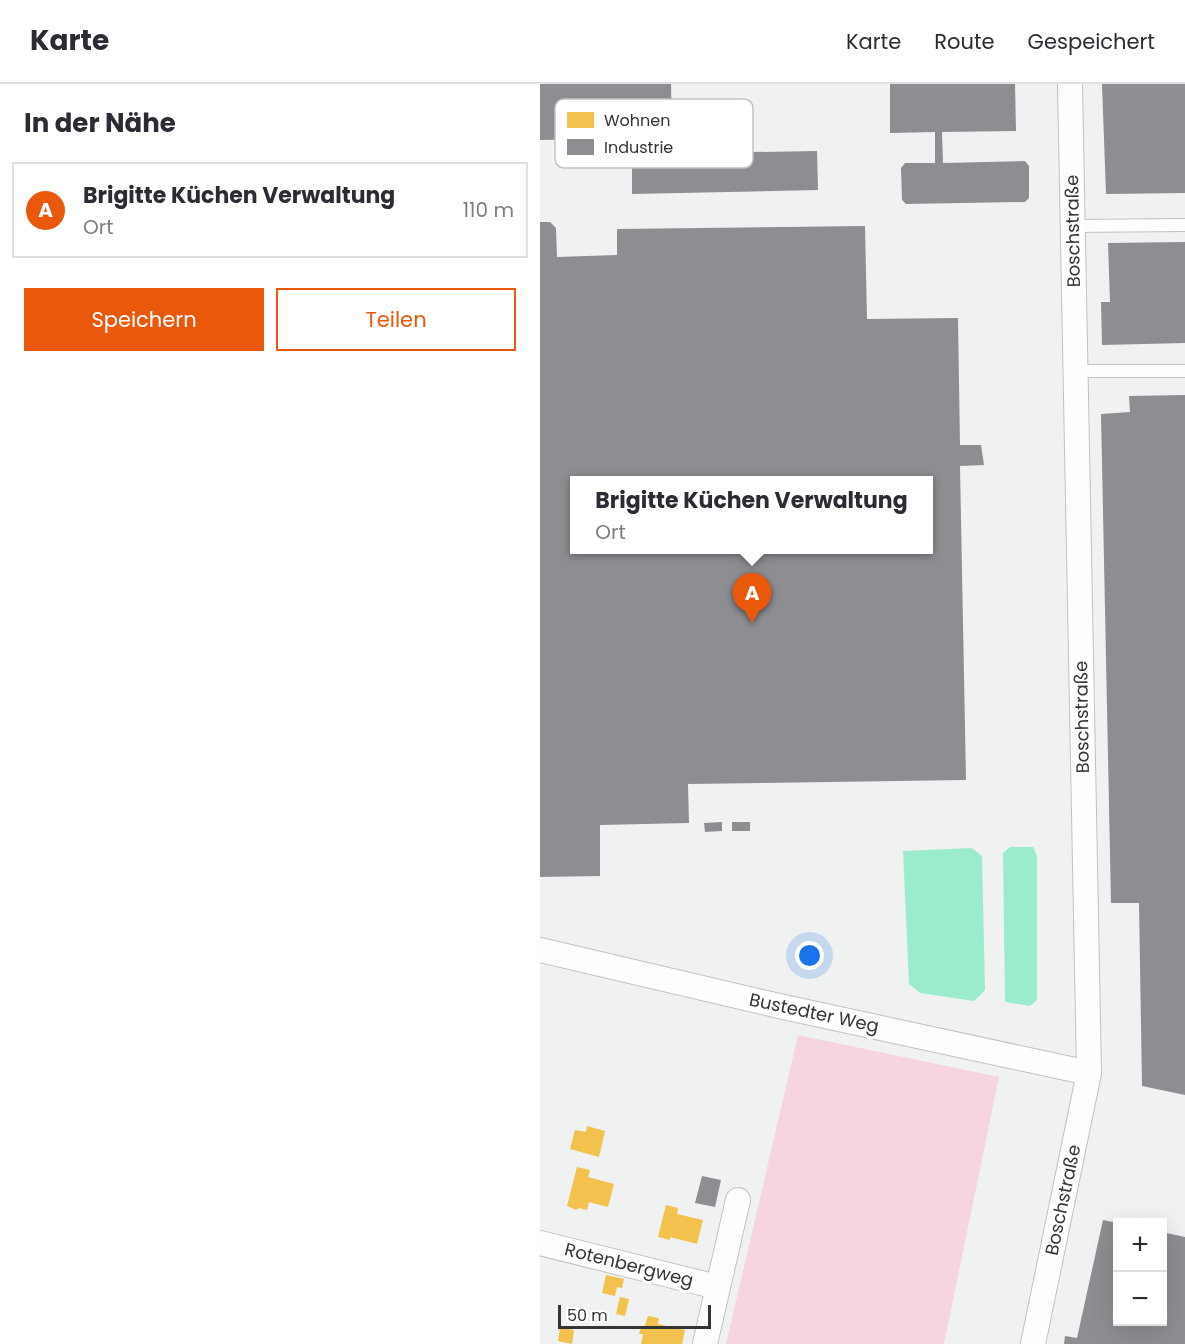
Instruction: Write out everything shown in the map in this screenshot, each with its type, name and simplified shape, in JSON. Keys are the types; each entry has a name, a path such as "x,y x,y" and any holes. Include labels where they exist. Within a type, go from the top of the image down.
{"street":[{"name":"Boschstraße","path":"1033,1344 1089,1072 1070,84"},
{"name":"Bustedter Weg","path":"540,950 779,1006 1089,1072"},
{"path":"705,1344 738,1200"},
{"name":"Rotenbergweg","path":"540,1243 717,1287"}],"lane":[{"path":"1072,226 1185,225"},
{"path":"1075,371 1185,371"}],"shaded area":[{"path":"1010,847 1033,847 1037,856 1037,1000 1030,1006 1005,1002 1003,853"},
{"path":"972,848 982,856 985,990 974,1001 920,993 909,984 903,851"},
{"path":"798,1035 999,1077 944,1344 726,1344"}],"building: Wohnen":[{"path":"587,1126 605,1131 599,1157 570,1149 575,1130 586,1132"},
{"path":"577,1167 590,1170 588,1177 614,1184 608,1207 589,1202 587,1210 579,1208 576,1210 567,1206"},
{"path":"666,1205 678,1208 677,1214 703,1220 697,1244 670,1237 670,1240 658,1237"},
{"path":"606,1275 624,1279 622,1288 617,1287 615,1296 602,1293"},
{"path":"620,1297 629,1299 625,1316 616,1314"},
{"path":"648,1316 659,1318 658,1324 685,1330 682,1344 641,1344 643,1334 639,1334"},
{"path":"560,1328 574,1330 572,1344 558,1341"}],"building: Industrie":[{"path":"540,84 671,84 671,99 555,99 555,140 540,140"},
{"path":"890,84 1015,84 1016,131 942,132 943,163 1025,161 1029,166 1029,198 1025,202 906,204 902,200 901,168 905,163 935,163 935,132 890,133"},
{"path":"1102,84 1185,84 1185,193 1106,194"},
{"path":"817,151 818,190 632,194 632,168 753,168 753,152"},
{"path":"540,222 550,222 556,228 557,257 617,255 617,229 865,226 867,319 958,318 960,445 981,445 984,465 960,466 966,780 688,784 689,823 600,825 600,876 540,877"},
{"path":"1185,242 1185,343 1102,345 1101,302 1110,302 1108,243"},
{"path":"1185,395 1185,1095 1142,1086 1139,903 1111,903 1101,414 1130,412 1129,396"},
{"path":"722,822 722,831 705,832 704,823"},
{"path":"732,822 750,822 750,831 732,831"},
{"path":"702,1176 721,1180 715,1207 695,1203"},
{"path":"1103,1220 1113,1222 1113,1326 1167,1326 1167,1233 1185,1237 1185,1344 1064,1344 1065,1336 1077,1338"}],"place":[{"name":"Brigitte Küchen Verwaltung","path":"752,623"}]}
